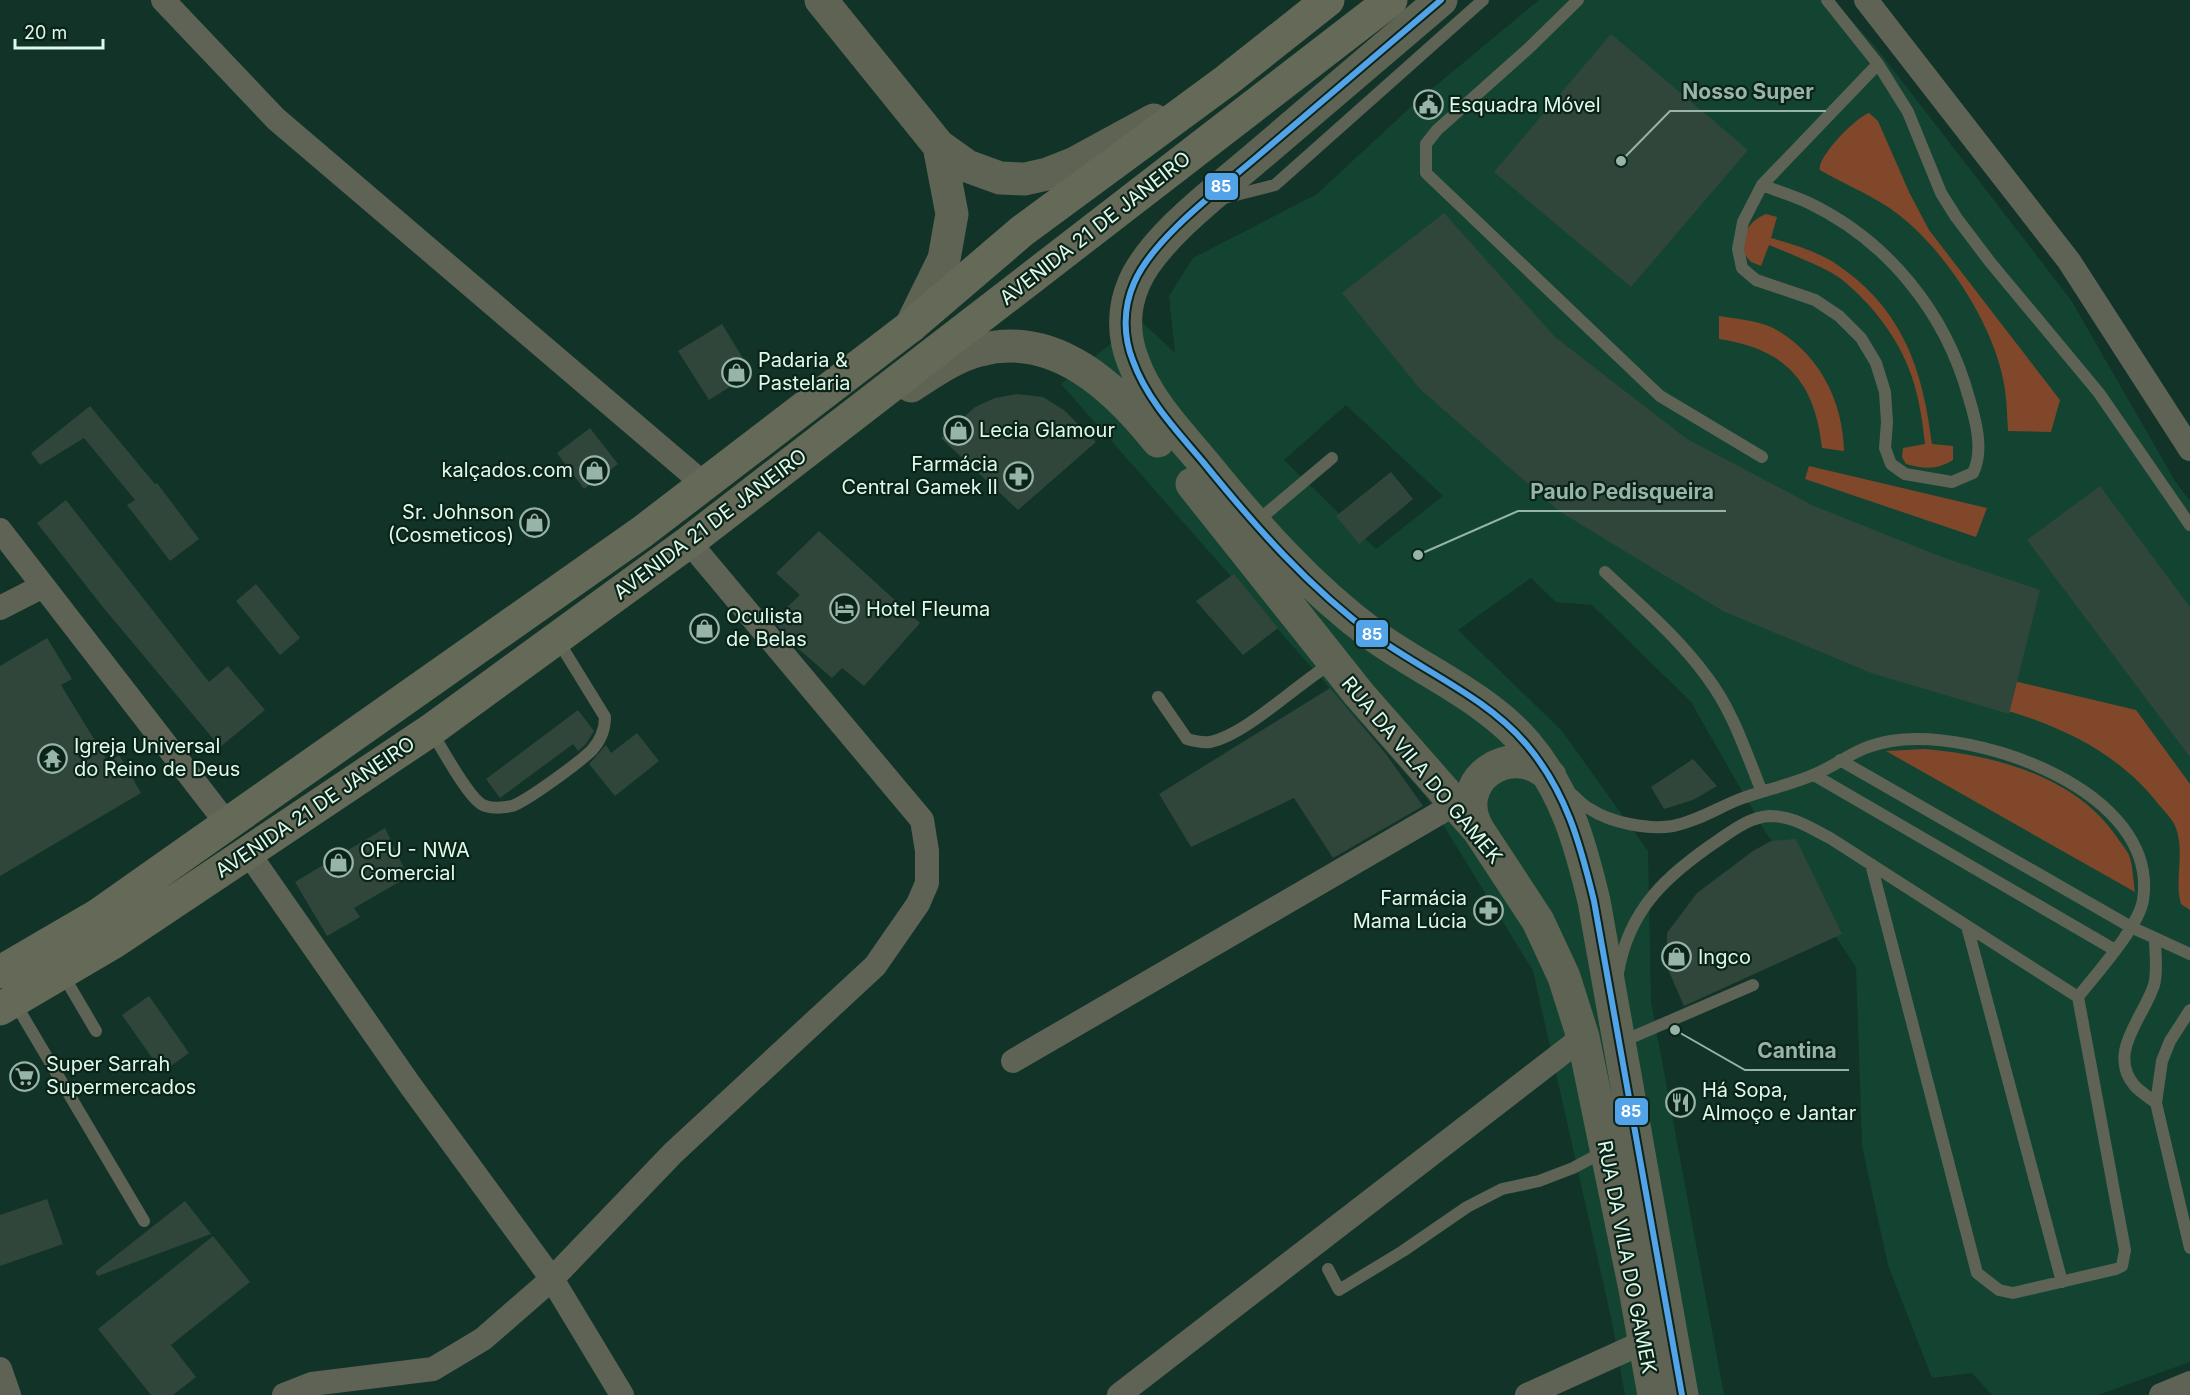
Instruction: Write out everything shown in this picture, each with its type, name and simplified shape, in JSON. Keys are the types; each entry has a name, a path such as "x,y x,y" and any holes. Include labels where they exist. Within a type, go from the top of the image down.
{"main road":[{"path":"821,0 939,146 968,166 1000,178 1025,179 1075,163 1227,80"},
{"name":"AVENIDA 21 DE JANEIRO","path":"7,1005 114,942 238,838 705,485 911,326 1022,231 1227,80 1328,0"},
{"name":"AVENIDA 21 DE JANEIRO","path":"0,972 430,730 689,542 1391,0"},
{"name":"RUA DA VILA DO GAMEK","path":"1442,0 1203,204 1153,252 1134,282 1125,310 1126,336 1132,360 1151,398 1254,524 1302,574 1359,624 1510,728 1551,776 1568,809 1579,839 1594,901 1682,1395"},
{"path":"911,326 944,259 952,214 939,146"},
{"name":"RUA DA VILA DO GAMEK","path":"808,450 951,361 980,350 1005,346 1059,356 1081,366 1136,414 1333,662 1479,831 1538,921 1564,977 1583,1037 1654,1395"},
{"path":"1479,831 1472,818 1472,795 1478,781 1488,770 1502,763 1525,761 1551,776"}],"street":[{"path":"163,0 276,120 705,485"},
{"path":"1866,0 2069,261 2190,449"},
{"path":"0,530 238,838 410,1085 552,1279 622,1395"},
{"path":"284,1395 312,1384 433,1369 483,1339 552,1279 673,1154 875,966 918,904 927,883 927,851 922,820 689,542"},
{"path":"0,608 43,586"},
{"path":"1013,1061 1455,804"},
{"path":"1119,1395 1583,1037"},
{"path":"1527,1395 1644,1342"},
{"path":"0,1369 9,1395"},
{"path":"2161,1395 2190,1383"}],"lane":[{"path":"1203,204 1275,185 1484,0"},
{"path":"1578,0 1544,35 1437,130 1426,144 1424,159 1426,173 1660,396 1762,457"},
{"path":"1827,0 1878,64 1908,112 1941,193 1956,217 1990,262 2099,393 2190,525"},
{"path":"1762,185 1809,203 1850,227 1888,257 1918,293 1944,331 1963,376 1976,420 1978,462 1973,473 1952,482 1905,474 1891,465 1884,448 1887,422 1885,392 1876,363 1861,338 1839,316 1815,300 1756,279 1742,268 1738,249 1743,222 1762,185 1878,64"},
{"path":"1254,524 1332,458"},
{"path":"1605,572 1675,638 1708,678 1732,719 1762,792"},
{"path":"430,730 472,794 481,804 494,808 514,805 565,770 592,750 602,735 605,717 557,638"},
{"path":"1158,697 1187,740 1208,742 1250,722 1310,676 1333,662"},
{"path":"1551,776 1590,810 1635,825 1671,826 1705,816 1739,800 1814,775 1865,745 1931,738 2014,756 2057,773 2095,799 2126,831 2144,872 2143,902 2131,927 2078,997"},
{"path":"1840,759 2131,927 2190,954"},
{"path":"1814,775 2115,950"},
{"path":"1613,1007 1619,966 1628,937 1642,907 1678,869 1745,822 1769,816 1793,819 1871,864 2078,997 2125,1258 2116,1269 2013,1293 1999,1290 1977,1273 1871,864"},
{"path":"1967,926 2062,1282"},
{"path":"2155,939 2155,983 2133,1025 2125,1050 2126,1070 2134,1086 2156,1103"},
{"path":"62,972 96,1031"},
{"path":"1619,1043 1753,985"},
{"path":"7,1005 144,1221"},
{"path":"2190,1010 2170,1041 2162,1061 2156,1103 2190,1248"},
{"path":"1328,1269 1339,1290 1403,1251 1467,1207 1502,1190 1539,1181 1573,1168 1607,1149"}],"shaded area":[{"path":"1539,0 1833,0 1874,45 2071,300 2175,481 2190,501 2190,1362 2098,1395 1992,1395 1972,1373 1932,1378 1888,1265 1862,1146 1856,967 1766,833 1691,702 1592,605 1556,602 1531,578 1458,630 1562,731 1648,851 1651,1002 1724,1395 1625,1395 1612,1322 1533,971 1426,797 1061,384 1140,320 1175,353 1169,296 1193,258 1317,194 1415,103","holes":["1346,405 1443,496 1376,549 1284,460"]},
{"path":"1869,113 1878,121 1909,192 1929,230 2060,400 2051,432 2008,431 2005,390 2000,365 1991,340 1963,288 1928,242 1908,222 1888,207 1820,170 1820,164 1838,138"},
{"path":"1766,214 1777,217 1771,238 1807,249 1832,261 1861,283 1879,302 1894,322 1915,367 1923,391 1932,444 1953,446 1953,460 1941,466 1925,468 1906,464 1902,457 1903,448 1925,444 1915,385 1892,336 1859,295 1832,273 1769,245 1761,266 1751,262 1745,255 1744,242 1747,230 1754,221"},
{"path":"1719,316 1767,325 1789,338 1803,351 1825,380 1833,397 1843,432 1844,451 1822,448 1812,405 1804,387 1793,372 1779,360 1762,351 1719,339"},
{"path":"1809,466 1987,508 1976,537 1805,479"},
{"path":"1997,677 2136,710 2190,784 2190,910 2181,904 2179,838 2175,825 2166,813 2125,770 2084,742 2038,721 1990,706"},
{"path":"1925,749 2005,763 2031,772 2078,798 2099,815 2128,853 2135,892 1886,751"}],"building":[{"path":"1611,34 1748,150 1631,287 1494,172"},
{"path":"1444,213 1555,337 1687,439 1814,506 1942,557 2040,590 2009,714 1871,673 1723,611 1559,511 1420,389 1342,293"},
{"path":"722,324 752,373 709,400 678,351"},
{"name":"Farmácia Central Gamek II","path":"1017,394 1043,397 1064,410 1096,442 1018,510 941,438 975,407 995,398"},
{"path":"90,406 155,484 157,483 199,539 170,561 127,505 135,500 84,438 40,465 31,453"},
{"path":"590,428 618,464 584,489 557,453"},
{"path":"1391,472 1413,499 1359,544 1336,516"},
{"path":"2100,486 2190,607 2190,757 2027,540"},
{"path":"66,500 209,682 228,666 265,710 220,747 102,606 37,523"},
{"name":"Hotel Fleuma","path":"819,531 920,623 864,686 842,668 832,678 794,645 773,620 800,595 776,573"},
{"path":"1234,574 1278,628 1243,655 1196,601"},
{"path":"256,584 300,638 280,655 236,601"},
{"name":"Igreja Universal do Reino de Deus","path":"47,638 72,679 61,685 108,762 119,755 141,793 0,876 0,666"},
{"path":"1330,688 1386,754 1423,806 1333,858 1294,798 1191,847 1159,794"},
{"path":"578,710 594,731 586,744 578,751 573,744 500,798 486,779"},
{"path":"637,733 659,761 615,796 589,764 606,745 611,753"},
{"path":"1693,759 1717,786 1693,800 1664,809 1651,787"},
{"path":"385,828 408,877 354,908 360,917 327,936 295,882"},
{"path":"1796,839 1842,934 1684,1006 1667,967 1667,933 1697,893 1753,851 1771,841"},
{"path":"149,996 189,1053 162,1072 122,1015"},
{"path":"47,1199 63,1244 0,1266 0,1215"},
{"path":"185,1201 211,1234 98,1276 95,1272"},
{"path":"213,1236 250,1282 171,1345 196,1377 173,1395 151,1395 98,1329"}],"transit line":[{"name":"85","path":"1441,0 1172,231 1143,266 1134,283 1126,312 1127,342 1139,375 1154,402 1284,555 1328,598 1376,637 1455,686 1493,713 1526,744 1552,780 1577,838 1594,901 1682,1395"}],"place":[{"name":"Esquadra Móvel","path":"1428,105"},
{"name":"Nosso Super","path":"1621,161"},
{"name":"Padaria & Pastelaria","path":"737,372"},
{"name":"Lecia Glamour","path":"958,430"},
{"name":"kalçados.com","path":"594,470"},
{"name":"Farmácia Central Gamek II","path":"1019,476"},
{"name":"Sr. Johnson (Cosmeticos)","path":"535,523"},
{"name":"Paulo Pedisqueira","path":"1418,555"},
{"name":"Hotel Fleuma","path":"845,609"},
{"name":"Oculista de Belas","path":"705,628"},
{"name":"Igreja Universal do Reino de Deus","path":"53,758"},
{"name":"OFU - NWA Comercial","path":"339,862"},
{"name":"Farmácia Mama Lúcia","path":"1488,910"},
{"name":"Ingco","path":"1677,957"},
{"name":"Cantina","path":"1675,1030"},
{"name":"Super Sarrah Supermercados","path":"25,1076"},
{"name":"Há Sopa, Almoço e Jantar","path":"1681,1102"}]}
